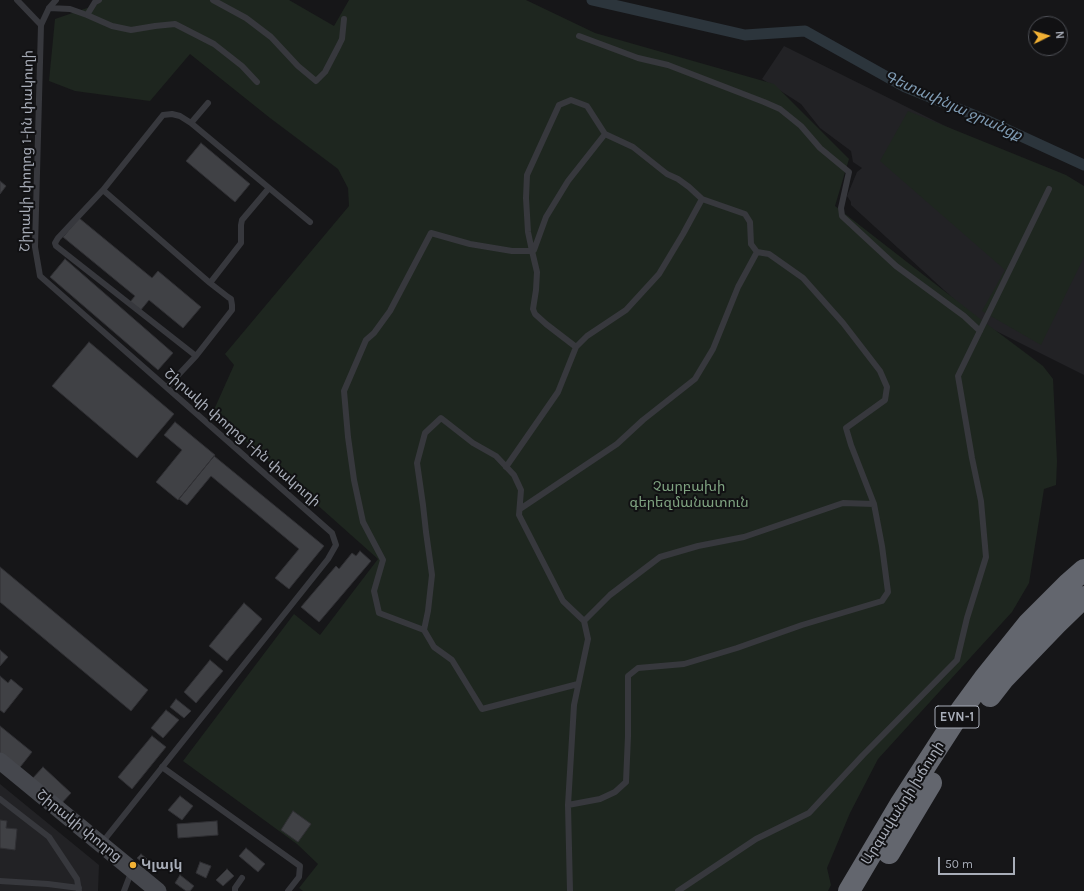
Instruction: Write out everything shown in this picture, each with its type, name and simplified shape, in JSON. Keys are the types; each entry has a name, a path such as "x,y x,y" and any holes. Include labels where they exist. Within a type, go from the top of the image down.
{"highway":[{"name":"Արգավանդի խճուղի","path":"849,891 900,806 962,709 1029,623 1084,570"},
{"name":"Արգավանդի խճուղի","path":"866,891 951,749 980,709 1004,678 1056,624 1084,598"}],"main road":[{"name":"Շիրակի փողոց","path":"0,762 99,846 129,879 149,891"},
{"name":"Շիրակի փողոց","path":"0,768 99,846"},
{"name":"Շիրակի փողոց","path":"129,879 158,891"}],"lane":[{"path":"17,0 41,25"},
{"name":"Շիրակի փողոց 1-ին փակուղի","path":"56,0 49,8 41,25 35,247 40,276 332,533 336,545 328,559 99,846"},
{"path":"88,15 95,2 99,0"},
{"path":"213,0 246,18 271,37 298,66 316,81 325,72 342,39 344,19"},
{"path":"49,8 70,9 112,26 131,30 175,24 214,44 242,66 257,82"},
{"path":"579,36 638,58 668,65 780,109 801,126 820,148 849,172 841,208 842,216 896,266 964,316 980,331"},
{"path":"568,805 600,799 615,792 626,782 628,676 638,668 684,664 737,648 802,625 882,601 888,592 882,546 874,504 846,428 885,400 886,387 880,371 843,323 803,278 769,254 757,252 751,244 750,222 745,214 702,199 689,187 678,179 667,174 633,147 605,134 587,106 570,100 559,105 527,175 526,198 532,251 537,272 533,309 534,314 576,347"},
{"path":"191,123 208,103"},
{"path":"196,356 56,246 55,243 58,238 104,190 163,115 172,114 180,116 191,123 310,222"},
{"path":"532,251 534,250 546,217 568,181 605,134"},
{"path":"210,283 241,243 242,220 269,188"},
{"path":"678,891 756,840 809,813 863,755 956,660 966,618 986,557 981,501 958,376 1049,189"},
{"path":"104,190 210,283 231,299 232,310 196,356 167,387"},
{"path":"506,467 558,392 576,347 587,336 626,310 659,274 702,199"},
{"path":"532,251 512,251 470,244 431,233 390,311 374,333 366,340 344,391 348,437 354,480 363,522 383,560 374,591 379,613 424,630 434,647 452,660 482,709 578,684"},
{"path":"520,509 617,444 643,420 695,379 713,349 738,287 757,252"},
{"path":"424,630 428,611 432,575 417,463 425,433 441,418 473,443 496,456 514,475 521,490 519,515 563,601 584,621 588,638 574,705 568,805 570,891"},
{"path":"584,621 610,595 660,557 698,546 744,537 843,503 874,504"},
{"path":"162,767 300,866 299,877 288,891"},
{"path":"0,799 49,837 77,879 79,890 48,884 0,881"},
{"path":"236,891 236,888 242,878"}],"shaded area":[{"path":"784,46 1084,195 1084,375 980,323 851,205 851,202 847,196 857,172 862,168 853,162 851,151 820,128 801,104 762,79"},
{"path":"0,784 99,865 98,891 0,891"}],"green space":[{"name":"Չարբախի գերեզմանատուն","path":"96,0 289,0 334,26 349,0 526,0 595,33 774,84 849,159 835,206 1043,366 1053,379 1057,461 1056,485 1044,489 1029,583 1012,612 878,759 850,813 827,868 831,885 828,891 303,891 299,888 318,864 297,844 183,761 294,614 320,635 378,559 213,412 234,365 225,354 349,206 348,188 338,169 270,118 190,54 150,101 75,91 49,81 55,19 90,7"},
{"path":"908,111 1066,175 1084,186 1084,257 1041,345 982,311 1005,270 880,161"}],"building":[{"path":"201,143 250,184 235,202 186,161"},
{"path":"0,181 6,186 0,194"},
{"path":"79,218 152,278 158,271 201,307 183,328 149,300 140,311 130,302 135,296 63,237"},
{"path":"65,259 173,353 158,370 50,277"},
{"path":"89,342 174,414 137,458 52,386"},
{"path":"175,422 215,455 178,500 156,482 182,450 164,435"},
{"path":"214,456 324,546 289,589 275,578 299,549 211,476 187,505 179,499"},
{"path":"360,551 371,561 319,622 301,607 336,566 339,569 352,553 356,556"},
{"path":"0,567 148,690 131,711 0,602"},
{"path":"244,603 262,619 227,661 209,646"},
{"path":"0,650 8,657 0,666"},
{"path":"210,660 223,671 196,703 184,692"},
{"path":"0,676 8,683 11,679 23,689 4,713 0,710"},
{"path":"176,699 191,711 184,718 170,707"},
{"path":"166,710 179,720 163,738 151,728"},
{"path":"0,726 32,752 17,771 0,757"},
{"path":"152,736 166,747 132,789 118,777"},
{"path":"43,767 71,793 60,805 32,779"},
{"path":"180,796 193,806 182,820 168,810"},
{"path":"293,811 311,824 298,842 281,830"},
{"path":"0,820 7,821 6,828 17,829 15,850 0,848"},
{"path":"217,821 218,835 178,838 177,824"},
{"path":"246,848 265,864 258,872 239,856"},
{"path":"141,854 154,865 151,869 137,858"},
{"path":"200,862 211,866 206,878 196,873"},
{"path":"227,869 234,876 223,886 216,880"},
{"path":"180,875 194,886 190,891 186,891 175,883"}],"waterway":[{"name":"Գետափնյա ջրանցք","path":"592,0 745,35 805,31 905,87 986,120 1084,165"}],"place":[{"name":"Կլայկ","path":"133,865"}]}
